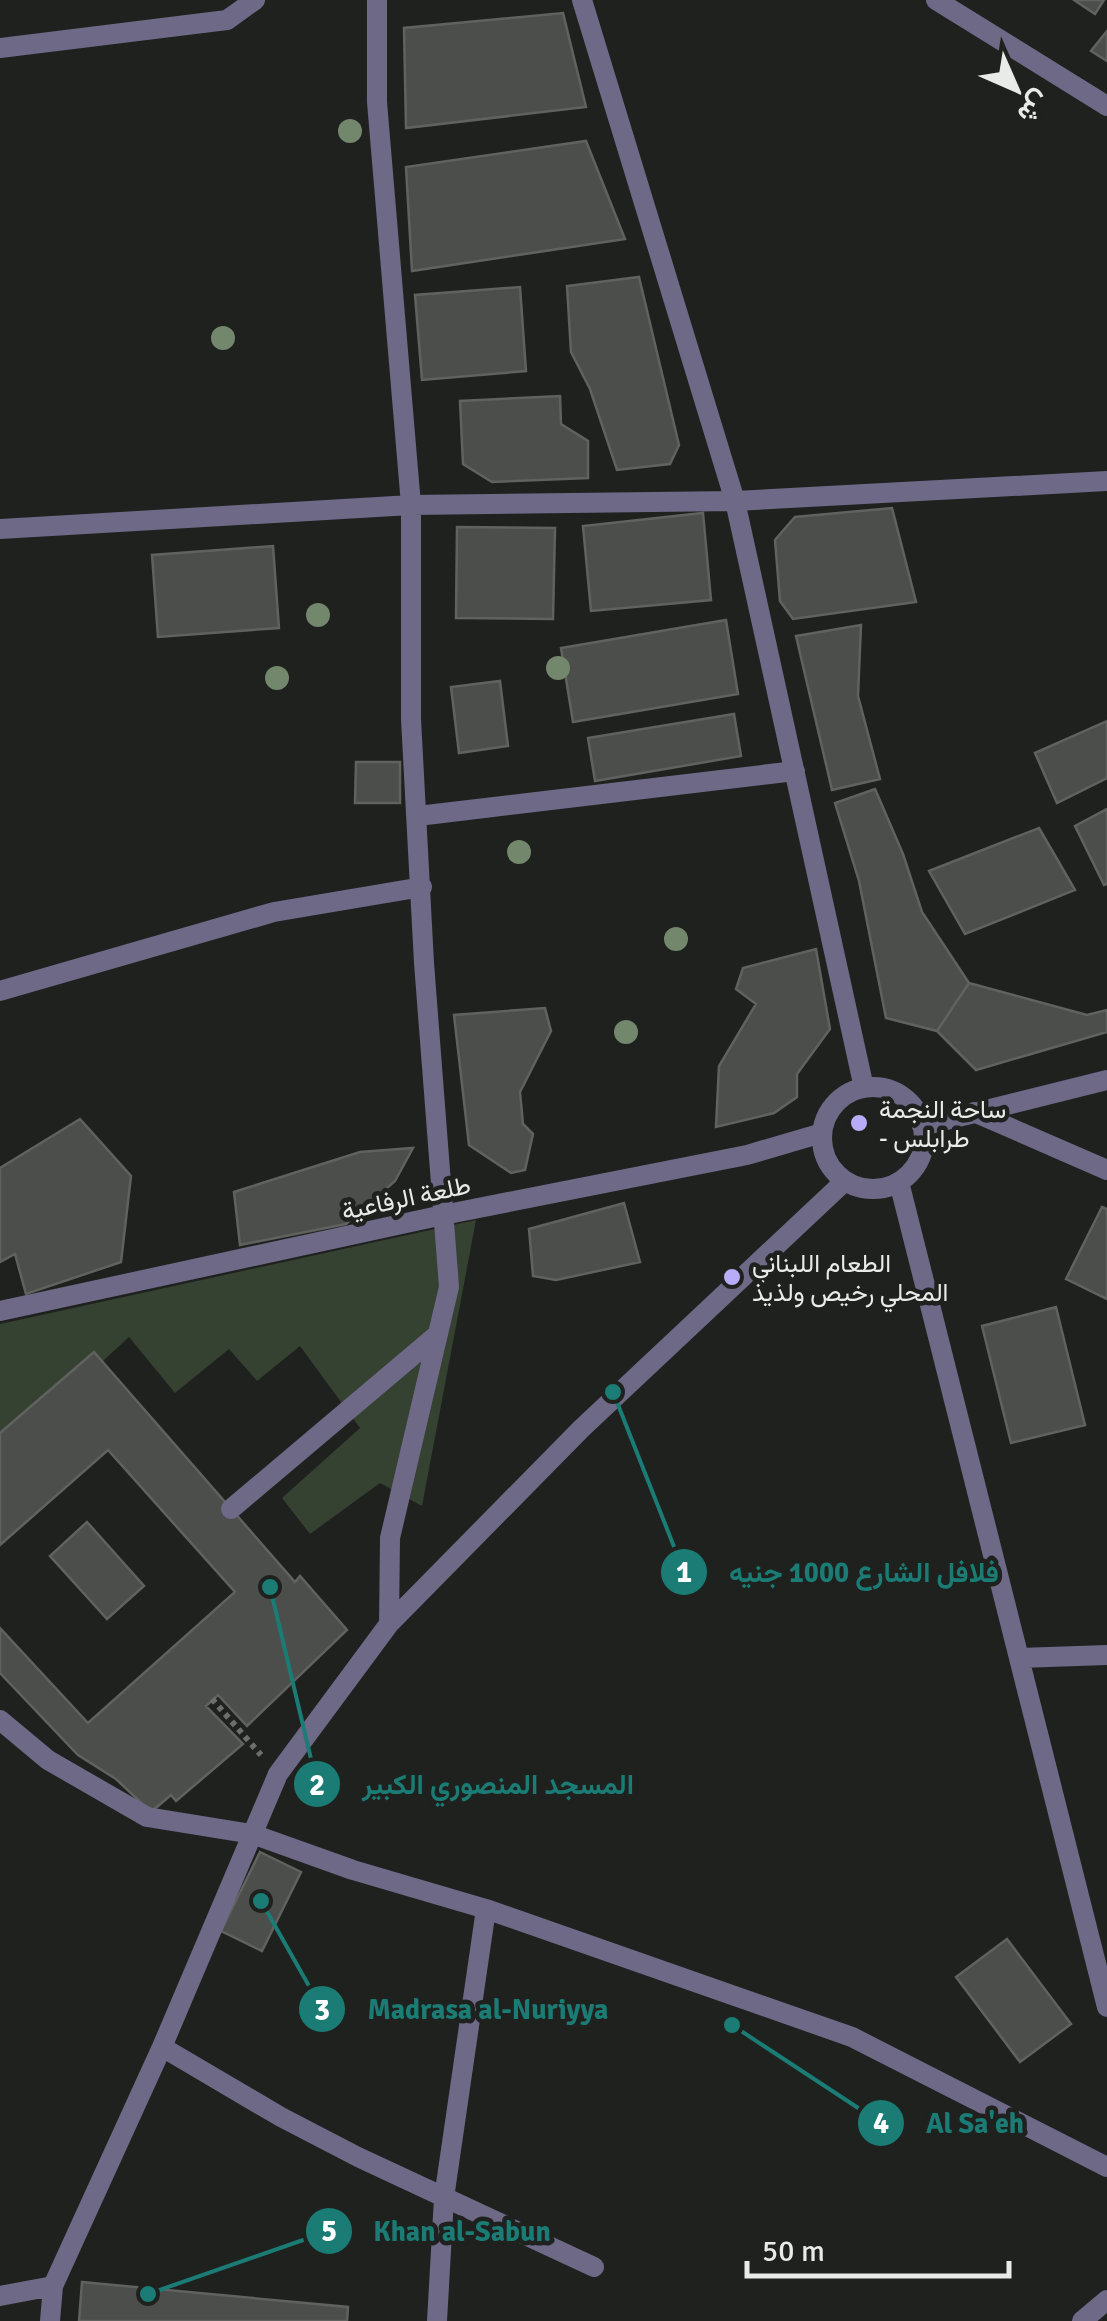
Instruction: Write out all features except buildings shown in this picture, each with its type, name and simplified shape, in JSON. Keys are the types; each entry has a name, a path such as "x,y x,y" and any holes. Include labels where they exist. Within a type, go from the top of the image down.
{"street":[{"path":"0,48 227,20 255,0"},
{"path":"377,0 378,102 411,505 412,719 424,963 449,1288 390,1538 388,1624"},
{"path":"582,0 735,502 864,1088"},
{"path":"936,0 1107,106"},
{"path":"0,529 411,505 735,502 1107,481"},
{"path":"418,816 795,771"},
{"path":"0,991 274,912 422,887"},
{"path":"922,1126 1107,1080"},
{"path":"880,1087 907,1100 922,1126 924,1138 919,1158 899,1182 872,1189 845,1182 827,1160 822,1133 826,1117 849,1093 880,1087"},
{"path":"974,1112 1107,1170"},
{"name":"طلعة الرفاعية","path":"0,1311 444,1215 747,1155 822,1133"},
{"path":"50,2321 53,2286 162,2046 278,1774 388,1624 580,1429 845,1182"},
{"path":"899,1182 1107,2008"},
{"path":"232,1509 437,1335"},
{"path":"1019,1658 1107,1655"},
{"path":"0,1720 48,1760 146,1817 252,1834 353,1870 486,1909 852,2037 1107,2167"},
{"path":"437,2321 444,2198 486,1909"},
{"path":"162,2046 281,2117 594,2267"},
{"path":"0,2296 53,2286"},
{"path":"1082,2321 1107,2300"}],"path":[{"path":"212,1700 278,1774"}],"green space":[{"path":"476,1220 422,1506 380,1483 310,1534 282,1498 360,1428 300,1346 257,1381 229,1349 175,1393 129,1337 0,1456 0,1324"}],"place":[{"name":"ساحة النجمة - طرابلس","path":"859,1123"},
{"name":"الطعام اللبناني المحلي رخيص ولذيذ","path":"732,1277"},
{"name":"فلافل الشارع 1000 جنيه","path":"613,1392"},
{"name":"المسجد المنصوري الكبير","path":"270,1587"},
{"name":"Madrasa al-Nuriyya","path":"261,1901"},
{"name":"Al Sa'eh","path":"732,2025"},
{"name":"Khan al-Sabun","path":"148,2294"}]}
